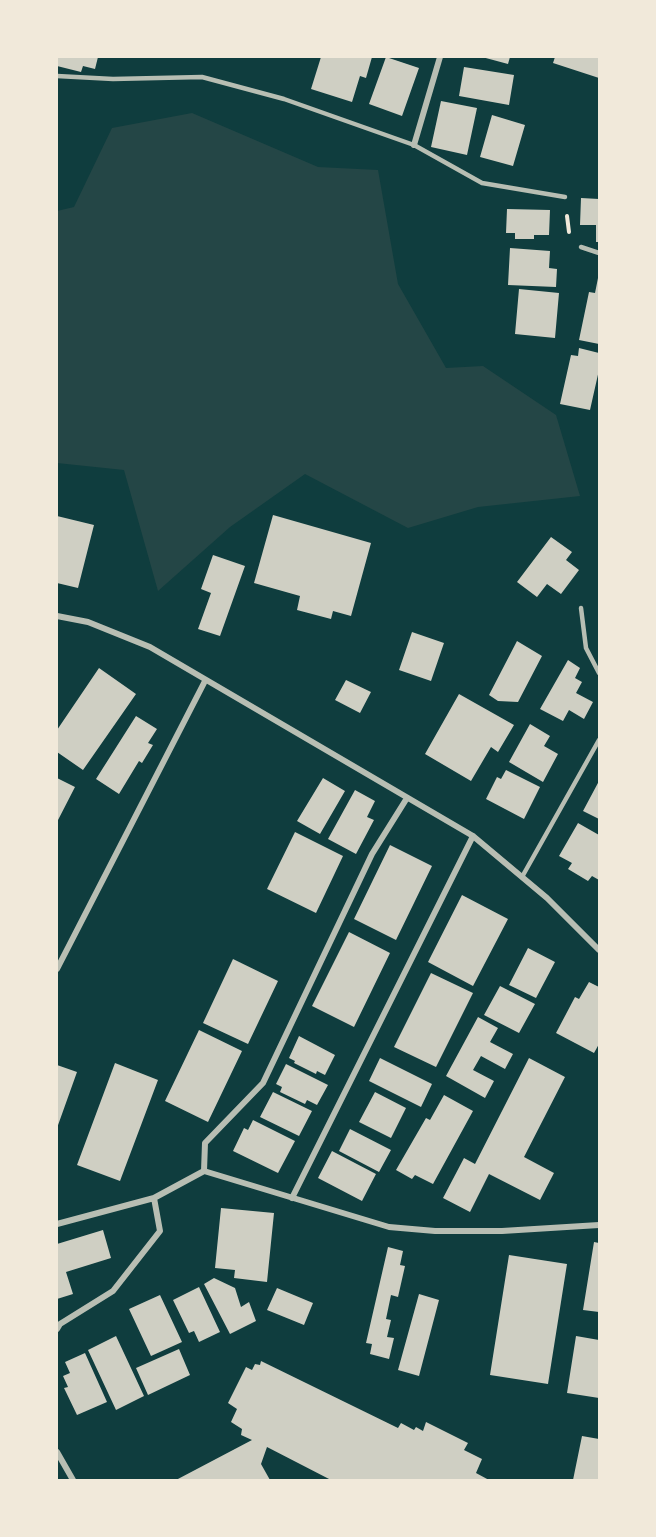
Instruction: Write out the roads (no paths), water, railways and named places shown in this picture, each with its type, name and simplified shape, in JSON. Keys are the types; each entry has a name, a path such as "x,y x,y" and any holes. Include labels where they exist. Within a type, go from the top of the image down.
{"street":[{"path":"414,145 440,57"},
{"path":"57,616 88,622 150,647 473,836 522,877 599,950"},
{"path":"57,969 205,681"},
{"path":"204,1171 205,1143 263,1083 372,854 407,798"},
{"path":"292,1198 473,836"},
{"path":"57,1224 154,1198 204,1171 389,1227 502,1231 599,1225"},
{"path":"57,1329 60,1324 113,1291 160,1231 154,1198"},
{"path":"57,1452 73,1480"}],"lane":[{"path":"57,76 113,79 202,77 284,99 414,145 482,183 564,197"},
{"path":"581,247 599,253"},
{"path":"581,608 586,648 599,673"},
{"path":"522,877 599,740"}]}
